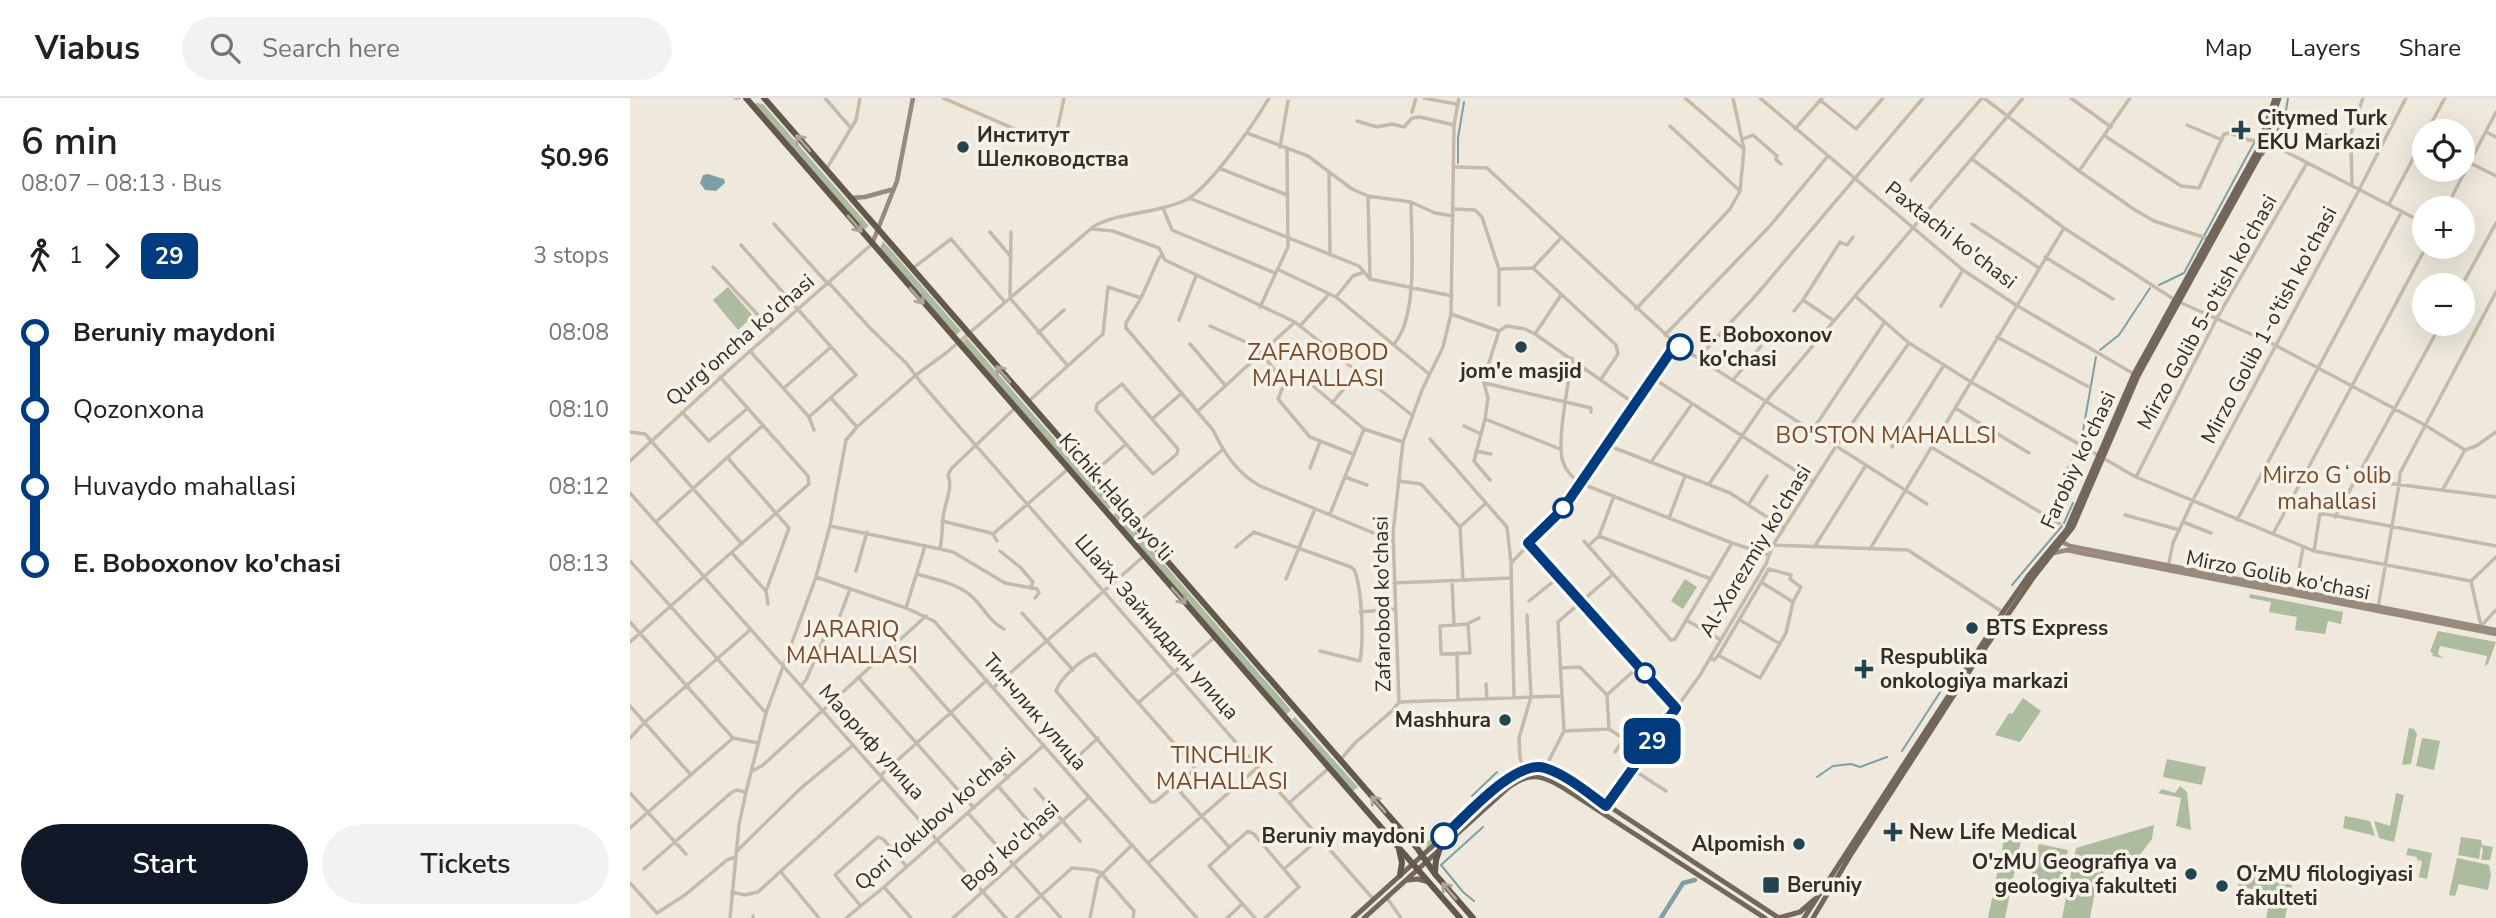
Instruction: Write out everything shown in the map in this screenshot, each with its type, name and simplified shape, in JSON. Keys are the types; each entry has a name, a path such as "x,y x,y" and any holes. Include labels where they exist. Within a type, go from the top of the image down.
{"highway":[{"name":"Kichik Halqa yo'li","path":"746,98 1460,918"},
{"name":"Kichik Halqa yo'li","path":"764,98 1362,785 1473,918"},
{"path":"1108,514 1118,506"},
{"path":"1287,720 1297,712"},
{"path":"1352,794 1359,792 1362,785"},
{"path":"1399,847 1402,878"},
{"path":"1435,874 1439,851"}],"main road":[{"path":"746,98 754,98"},
{"path":"872,244 894,189 912,98"},
{"name":"Farobiy ko'chasi","path":"1813,918 2005,613 2073,527 2136,375 2261,141 2277,98"},
{"path":"850,198 894,189"},
{"path":"2060,543 2067,550"},
{"name":"Farobiy ko'chasi","path":"1804,918 2037,564 2060,543"},
{"name":"Mirzo Golib ko'chasi","path":"2060,543 2496,632"},
{"name":"Mirzo Golib ko'chasi","path":"2054,553 2067,550 2168,567"},
{"path":"1353,918 1416,867 1509,777 1524,769 1545,768 1563,776 1779,918 1803,911 1820,895"},
{"path":"1424,859 1439,851 1509,787 1525,777 1537,775 1611,818 1765,918"},
{"path":"1591,806 1606,806"},
{"path":"1606,806 1611,818"},
{"path":"1402,878 1429,883"},
{"path":"1364,918 1387,898 1402,878"}],"street":[{"path":"825,98 851,128"},
{"path":"826,169 856,120 860,98"},
{"path":"943,98 1054,146 1064,98"},
{"path":"730,918 736,854 746,792 766,713 816,577 830,526 844,444 857,427 916,375 958,343 1090,229 1106,221 1163,208 1189,198 1247,133 1269,98"},
{"path":"1412,112 1416,98"},
{"path":"1424,98 1456,104"},
{"name":"Zafarobod ko'chasi","path":"1340,760 1399,702 1393,541 1403,442 1429,374 1443,347 1451,314 1454,125 1459,98"},
{"path":"1685,98 1744,149"},
{"path":"1636,309 1730,209 1740,191 1744,149 1732,98"},
{"name":"Paxtachi ko'chasi","path":"1760,98 1963,270 2016,305 2136,375"},
{"path":"1795,129 1821,99 1856,129 1883,98"},
{"path":"1698,358 1766,284 1923,98"},
{"path":"1912,180 1983,98 2079,171 2154,221 2211,239"},
{"path":"1709,484 1766,401 2023,98"},
{"path":"2071,98 2111,127"},
{"path":"2079,171 2130,98"},
{"path":"2347,143 2363,98"},
{"name":"Mirzo Golib 1-o'tish ko'chasi","path":"2168,567 2173,543 2193,500 2406,98"},
{"path":"2434,119 2445,98"},
{"path":"1280,146 1288,101"},
{"path":"2475,153 2496,112"},
{"path":"1357,121 1381,127 1391,124 1404,127 1412,118 1420,117 1454,125"},
{"path":"2188,125 2222,140"},
{"path":"1670,126 1740,191"},
{"path":"2486,132 2496,137"},
{"path":"1247,133 1308,156 1352,189 1368,196 1411,202 1434,213 1453,216"},
{"path":"2320,133 2352,145 2352,186"},
{"path":"2105,136 2181,186 2199,188 2224,134 2261,141 2412,216"},
{"path":"1743,139 1753,135 1777,156 1776,160 1781,164"},
{"path":"1260,307 1287,249 1287,149"},
{"path":"1665,335 1769,227 1828,156"},
{"path":"1972,159 2064,228 2177,301 2275,345 2425,425 2465,450"},
{"path":"2389,205 2412,161"},
{"name":"Mirzo Golib 5-o'tish ko'chasi","path":"2136,477 2217,318 2307,163"},
{"path":"2475,166 2496,176"},
{"path":"1219,167 1287,195"},
{"path":"1455,167 1487,169 1676,344 1927,504"},
{"path":"1329,173 1330,256"},
{"path":"1368,196 1370,279"},
{"path":"1189,198 1359,266 1370,279 1452,296"},
{"path":"1394,344 1402,334 1412,287 1411,202"},
{"path":"1163,208 1172,230 1336,297 1429,374"},
{"path":"1453,209 1475,209 1479,212 1499,269 1499,305"},
{"path":"2237,520 2402,211"},
{"path":"2469,273 2496,223"},
{"name":"Шайх Зайниддин улица","path":"774,224 916,375 1374,900"},
{"path":"1972,224 2039,268"},
{"path":"1870,549 2064,228"},
{"path":"1090,229 1113,231 1159,248 1165,260 1295,322 1413,416"},
{"path":"990,232 1011,258"},
{"path":"1011,232 1010,298 1068,366"},
{"path":"1794,311 1804,300 1840,242 1847,245 1853,237"},
{"path":"1533,268 1560,238"},
{"path":"912,269 951,239 1004,301"},
{"name":"Qurg'oncha ko'chasi","path":"630,461 720,377 872,244"},
{"path":"741,245 856,375 809,417"},
{"path":"1162,254 1142,298 1126,323 1126,328 1213,430 1222,450 1250,480 1393,541"},
{"path":"2045,257 2113,299"},
{"path":"2273,534 2420,259"},
{"path":"713,267 773,331"},
{"path":"1499,269 1533,268 1616,345 1618,354 1601,379"},
{"path":"1941,306 1963,270"},
{"path":"1336,297 1353,276 1364,272"},
{"path":"1179,320 1196,276"},
{"path":"1028,402 1103,334 1108,287 1142,298"},
{"path":"2378,608 2399,473 2496,292"},
{"path":"1300,327 1329,294"},
{"path":"1535,334 1561,294"},
{"path":"1855,296 1909,343 2079,446 2136,477 2303,548 2471,581"},
{"path":"1804,300 1834,321"},
{"path":"1038,332 1064,310"},
{"path":"1451,314 1499,331"},
{"path":"1198,411 1295,322"},
{"path":"1812,430 1884,323"},
{"path":"1210,326 1246,340 1262,353 1286,385"},
{"path":"1490,480 1474,461 1488,398 1484,383 1499,331 1507,326 1535,334 1635,404"},
{"path":"2336,517 2435,336"},
{"path":"1997,337 2089,387"},
{"name":"Al-Xorezmiy ko'chasi","path":"1606,806 1710,658 1773,545 1836,446 1909,343"},
{"path":"1190,344 1225,386"},
{"path":"1510,563 1562,510 1676,344"},
{"path":"1733,380 1761,346"},
{"path":"784,388 831,347"},
{"path":"750,351 809,417 814,430"},
{"path":"1572,358 1560,449 1567,471 1580,483 1769,555"},
{"path":"1892,447 1944,365"},
{"path":"1332,402 1358,372"},
{"path":"1353,454 1310,437 1278,399 1279,393 1286,385 1300,375 1364,429 1403,442"},
{"path":"630,642 809,484 806,473 720,377"},
{"path":"1653,378 1813,482"},
{"path":"1484,383 1591,408 1591,412"},
{"path":"1122,384 1152,419 1178,449 1177,454 1153,474 1096,410 1097,404 1122,384"},
{"path":"1152,419 1182,393"},
{"path":"831,398 857,427"},
{"path":"1651,462 1692,404"},
{"path":"682,412 709,441 748,408"},
{"path":"940,549 950,472 975,443 1015,408"},
{"path":"1955,408 2029,453"},
{"path":"1485,419 1560,449"},
{"path":"656,522 763,425"},
{"path":"1464,426 1481,433"},
{"path":"1330,515 1364,429"},
{"path":"630,432 645,434 742,544"},
{"path":"2443,489 2465,450 2496,432"},
{"path":"1430,439 1507,527 1514,698"},
{"path":"1310,468 1320,442"},
{"path":"1091,475 1125,444"},
{"path":"1606,445 1709,484 1784,528"},
{"path":"2060,486 2079,446"},
{"path":"1931,447 2060,524"},
{"path":"1135,525 1222,450"},
{"path":"1476,451 1491,454"},
{"path":"727,457 789,528 766,591 768,604"},
{"path":"1815,547 1866,465"},
{"path":"993,534 1068,469"},
{"path":"1669,518 1685,476"},
{"path":"1748,505 1767,476"},
{"path":"1345,477 1367,485"},
{"path":"2357,477 2496,497"},
{"path":"1399,481 1422,484 1460,527 1463,580"},
{"name":"Маориф улица","path":"630,494 1006,918"},
{"path":"1588,546 1599,536 1614,496"},
{"path":"1460,527 1486,503"},
{"path":"1286,579 1315,509"},
{"path":"2314,551 2318,514 2496,546"},
{"path":"2125,515 2180,530"},
{"path":"942,521 993,534 997,541"},
{"path":"2183,522 2211,533"},
{"path":"830,526 953,552 1005,583 1031,587 1039,592 1035,598"},
{"path":"856,571 867,532"},
{"path":"1236,547 1254,532 1351,567 1355,571 1360,612 1360,661 1320,650"},
{"path":"1599,536 1711,579"},
{"path":"1584,541 1670,639 1675,639 1732,543"},
{"path":"1528,543 1676,708"},
{"path":"1773,545 1911,551 2005,613"},
{"path":"906,608 926,546"},
{"path":"2295,592 2303,548"},
{"path":"1000,551 1033,582 1031,587"},
{"path":"732,552 766,591"},
{"path":"994,687 1144,556"},
{"path":"2471,581 2496,557"},
{"path":"630,561 766,713"},
{"path":"1710,658 1714,661 1718,655 1769,569 1791,575 1790,579 1801,587 1793,602 1786,633 1760,678 1718,655"},
{"path":"917,574 953,585 969,594 991,621 1004,629"},
{"path":"1545,768 1564,731 1558,622 1613,574"},
{"name":"Тинчлик улица","path":"816,577 926,616 942,629 1196,918"},
{"path":"1529,601 1559,577"},
{"path":"1394,583 1511,578"},
{"path":"1452,580 1454,625"},
{"path":"2471,581 2480,628"},
{"path":"1761,582 1793,602"},
{"path":"801,686 824,638 834,632 850,589"},
{"path":"1360,612 1395,609"},
{"path":"2480,628 2496,610"},
{"path":"1022,613 1073,670"},
{"path":"1524,769 1520,758 1519,738 1531,697 1527,615"},
{"path":"751,772 763,765 926,616"},
{"path":"1468,624 1471,651 1443,655 1440,626 1468,624 1479,618"},
{"path":"1739,619 1780,644"},
{"path":"1686,620 1721,640"},
{"path":"630,622 733,738 758,743"},
{"path":"630,738 750,630"},
{"path":"1138,703 1215,637"},
{"path":"892,646 1008,778"},
{"path":"1457,653 1458,700"},
{"path":"1096,654 1194,766 1194,770 1155,802 1151,802 1056,691 1073,670 1096,654"},
{"path":"1607,695 1639,666"},
{"path":"1560,668 1580,667 1607,695 1609,729"},
{"path":"859,677 974,808"},
{"path":"732,892 754,894 781,872 916,742 987,680"},
{"path":"1486,684 1487,699"},
{"path":"1399,702 1561,696"},
{"path":"630,706 691,775"},
{"path":"1564,731 1609,729 1644,752"},
{"path":"630,828 733,738"},
{"path":"1065,768 1098,738"},
{"path":"1615,752 1624,739"},
{"path":"630,883 657,913 681,895 685,895 736,854 801,788 853,745"},
{"name":"Qori Yokubov ko'chasi","path":"846,918 1044,745"},
{"path":"1148,863 1257,768"},
{"path":"1289,803 1329,768"},
{"path":"1632,769 1666,791"},
{"path":"998,786 1043,838"},
{"path":"1175,786 1228,847"},
{"path":"1035,789 1080,841"},
{"path":"644,869 733,792 746,792"},
{"path":"630,793 686,854"},
{"name":"Bog' ko'chasi","path":"953,918 1089,797"},
{"path":"968,813 1061,918"},
{"path":"1255,918 1209,866 1246,832 1250,832 1299,887 1265,918"},
{"path":"860,905 835,875 878,837 883,839 907,867"},
{"path":"1284,869 1320,838"},
{"path":"1090,918 1101,873 1132,845"},
{"path":"1016,918 1072,868 1101,873 1134,911 1133,918"},
{"path":"781,872 819,918"},
{"path":"884,887 911,918"},
{"path":"1387,898 1401,918"},
{"path":"1227,918 1242,904"},
{"path":"1819,910 1821,918"}],"green space":[{"path":"763,104 869,226 864,230 754,105"},
{"path":"883,241 961,331 956,335 880,248"},
{"path":"728,287 753,316 738,330 713,300"},
{"path":"967,338 1113,506 1108,510 962,342"},
{"path":"1118,511 1291,710 1286,715 1113,515"},
{"path":"1685,579 1697,587 1683,609 1671,601"},
{"path":"2250,594 2343,612 2341,624 2328,621 2325,634 2295,630 2297,617 2269,612 2271,602 2249,598"},
{"path":"2438,631 2496,642 2488,664 2485,666 2487,656 2440,646 2438,654 2443,658 2432,656 2433,653 2430,652"},
{"path":"2023,698 2041,711 2020,742 1995,735 2009,713 2012,714"},
{"path":"1295,717 1358,787 1353,791 1300,730 1292,719"},
{"path":"2409,728 2414,729 2417,734 2411,764 2402,765"},
{"path":"2422,738 2440,741 2434,770 2416,766"},
{"path":"2167,759 2206,767 2202,785 2163,777"},
{"path":"1500,774 1503,777 1427,848 1424,845"},
{"path":"2180,786 2187,792 2191,830 2176,826 2181,798 2158,793 2162,789 2175,793"},
{"path":"2396,793 2404,795 2394,842 2379,838 2374,821 2390,826"},
{"path":"2345,816 2370,821 2375,836 2343,828"},
{"path":"2154,825 2152,839 2129,869 2115,868 2098,875 2090,918 2062,918 2076,848"},
{"path":"2461,837 2481,840 2482,845 2493,847 2490,860 2481,860 2481,846 2479,859 2458,855"},
{"path":"2004,840 2021,840 2005,918 1988,918"},
{"path":"2039,844 2068,850 2061,885 2031,879"},
{"path":"2408,848 2432,853 2427,879 2419,877 2422,861 2406,855"},
{"path":"2457,858 2489,865 2491,875 2488,890 2459,884 2455,896 2449,895"},
{"path":"2240,874 2292,885 2285,918 2266,918 2269,905 2273,906 2274,900 2278,901 2279,895 2238,886"}],"water":[{"path":"703,175 724,179 725,183 716,191 705,190 700,183"}],"waterway":[{"path":"2263,155 2285,117 2288,98"},
{"path":"1458,163 1458,138 1464,102"},
{"path":"2159,285 2184,273 2254,143"},
{"path":"2100,350 2119,335 2150,288"},
{"path":"2081,442 2096,357"},
{"path":"2064,523 2073,503"},
{"path":"2012,585 2062,526"},
{"path":"1902,751 1948,680"},
{"path":"1817,777 1833,766 1851,764 1860,767 1887,757"},
{"path":"1472,796 1497,772"},
{"path":"1474,901 1441,865 1483,827"},
{"path":"1661,918 1683,883 1695,880"}],"bus line":[{"name":"29","path":"1444,836 1509,777 1529,768 1541,767 1563,776 1606,806 1676,708 1528,543 1562,510 1676,344 1680,347"}],"place":[{"name":"Citymed Turk EKU Markazi","path":"2241,130"},
{"name":"Институт Шелководства","path":"963,147"},
{"name":"jom'e masjid","path":"1521,347"},
{"name":"E. Boboxonov ko'chasi","path":"1680,347"},
{"name":"BTS Express","path":"1972,628"},
{"name":"Respublika onkologiya markazi","path":"1864,669"},
{"name":"Mashhura","path":"1505,720"},
{"name":"New Life Medical","path":"1893,832"},
{"name":"Beruniy maydoni","path":"1444,836"},
{"name":"Alpomish","path":"1799,844"},
{"name":"O'zMU Geografiya va geologiya fakulteti","path":"2191,874"},
{"name":"Beruniy","path":"1771,885"},
{"name":"O'zMU filologiyasi fakulteti","path":"2222,886"}],"district":[{"name":"ZAFAROBOD MAHALLASI","path":"1318,365"},
{"name":"BO'STON MAHALLSI","path":"1886,435"},
{"name":"Mirzo Gʻolib mahallasi","path":"2327,488"},
{"name":"JARARIQ MAHALLASI","path":"852,642"},
{"name":"TINCHLIK MAHALLASI","path":"1222,768"}]}
